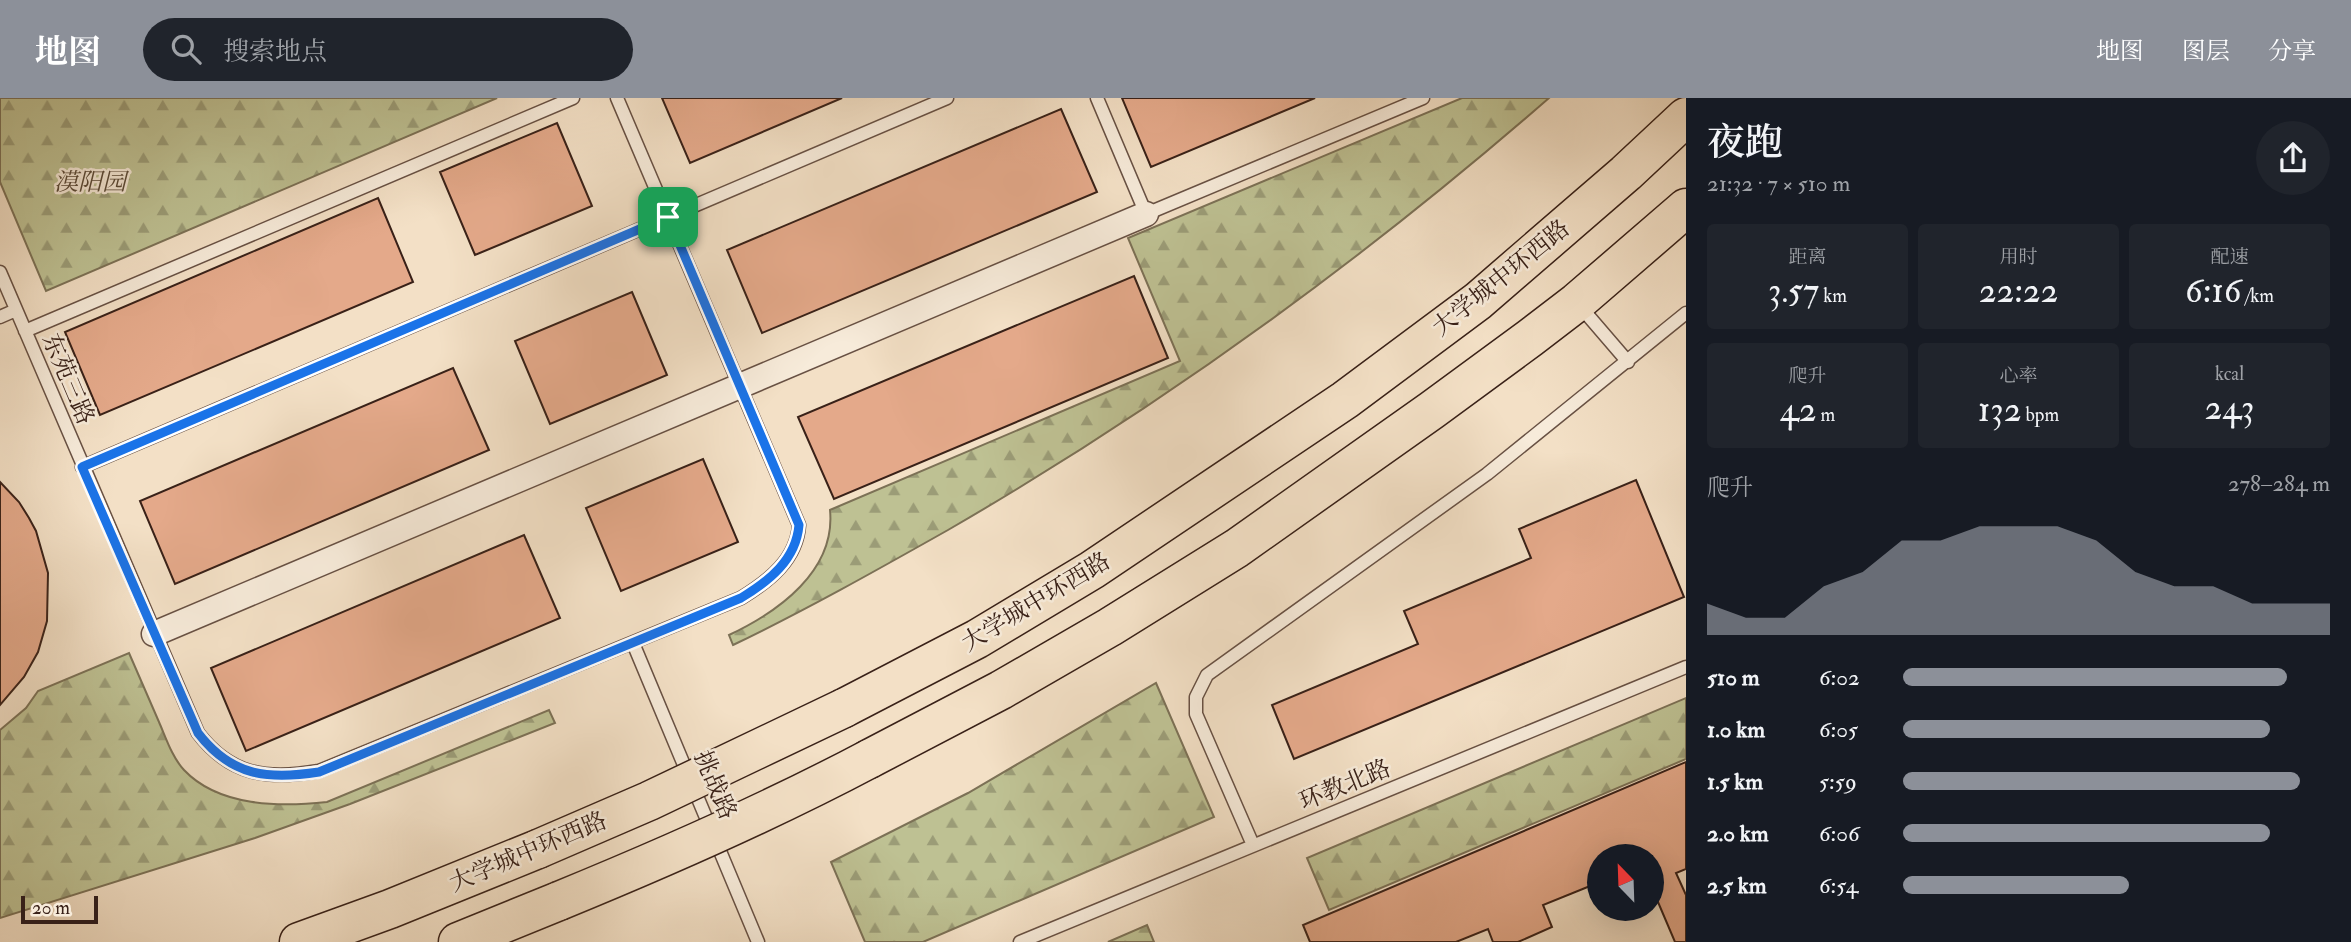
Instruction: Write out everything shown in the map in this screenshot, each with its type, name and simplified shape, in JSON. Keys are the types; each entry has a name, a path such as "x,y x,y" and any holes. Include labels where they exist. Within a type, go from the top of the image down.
{"main road":[{"name":"大学城中环西路","path":"299,942 390,909 538,849 673,790 844,708 977,639 1093,570 1335,407 1478,301 1626,173 1686,117"},
{"path":"458,942 713,835 869,759 1001,690 1110,627 1237,548 1432,410 1577,302 1686,208"}],"street":[{"path":"154,634 1146,214"}],"lane":[{"path":"25,331 573,98"},
{"path":"617,98 740,385"},
{"path":"82,467 947,98"},
{"path":"1097,98 1146,214 1423,98"},
{"name":"东苑三路","path":"0,272 198,733 209,748 236,767 278,776 319,772 753,591 788,559 796,545 799,525 740,385"},
{"path":"1577,302 1628,362"},
{"path":"0,317 16,310"},
{"path":"1254,845 1196,714 1196,697 1207,675 1487,474 1686,313"},
{"name":"挑战路","path":"633,643 758,942"},
{"name":"环教北路","path":"1020,942 1686,667"}],"green space":[{"name":"漠阳园","path":"0,98 497,98 46,291 0,182"},
{"path":"1462,98 1549,98 1333,274 1183,382 1028,483 948,530 733,645 729,635 748,626 784,601 814,570 824,552 829,532 830,510 1180,361 1128,238"},
{"path":"129,653 170,747 184,770 214,791 251,802 327,802 549,710 555,723 350,804 255,838 0,918 0,730 26,708 38,691"},
{"path":"1156,683 1214,817 923,942 865,942 831,862 968,793"},
{"path":"1686,698 1686,759 1329,910 1307,858"},
{"path":"1147,925 1154,942 1108,942"}],"building":[{"path":"662,98 842,98 690,163"},
{"path":"1122,98 1315,98 1151,167"},
{"path":"1061,109 1097,192 762,333 727,250"},
{"path":"557,123 592,206 475,255 440,172"},
{"path":"378,198 413,282 100,415 65,332"},
{"path":"1134,276 1168,358 834,499 798,417"},
{"path":"632,292 667,375 550,424 515,341"},
{"path":"453,368 489,450 175,584 140,501"},
{"path":"703,459 738,542 621,591 586,508"},
{"path":"1636,480 1684,597 1294,759 1272,705 1418,644 1404,611 1531,558 1519,529"},
{"path":"0,482 19,502 36,531 48,573 47,621 38,652 24,677 0,705"},
{"path":"524,535 560,618 246,751 211,668"},
{"path":"1686,762 1686,869 1676,873 1686,895 1686,942 1675,942 1664,916 1664,844 1587,844 1587,887 1543,905 1552,927 1518,942 1493,942 1488,929 1456,942 1310,942 1303,925"}],"route":[{"path":"668,217 799,525 796,545 788,559 766,581 741,598 319,772 278,776 236,767 223,760 209,748 198,733 82,467 668,217"}]}
